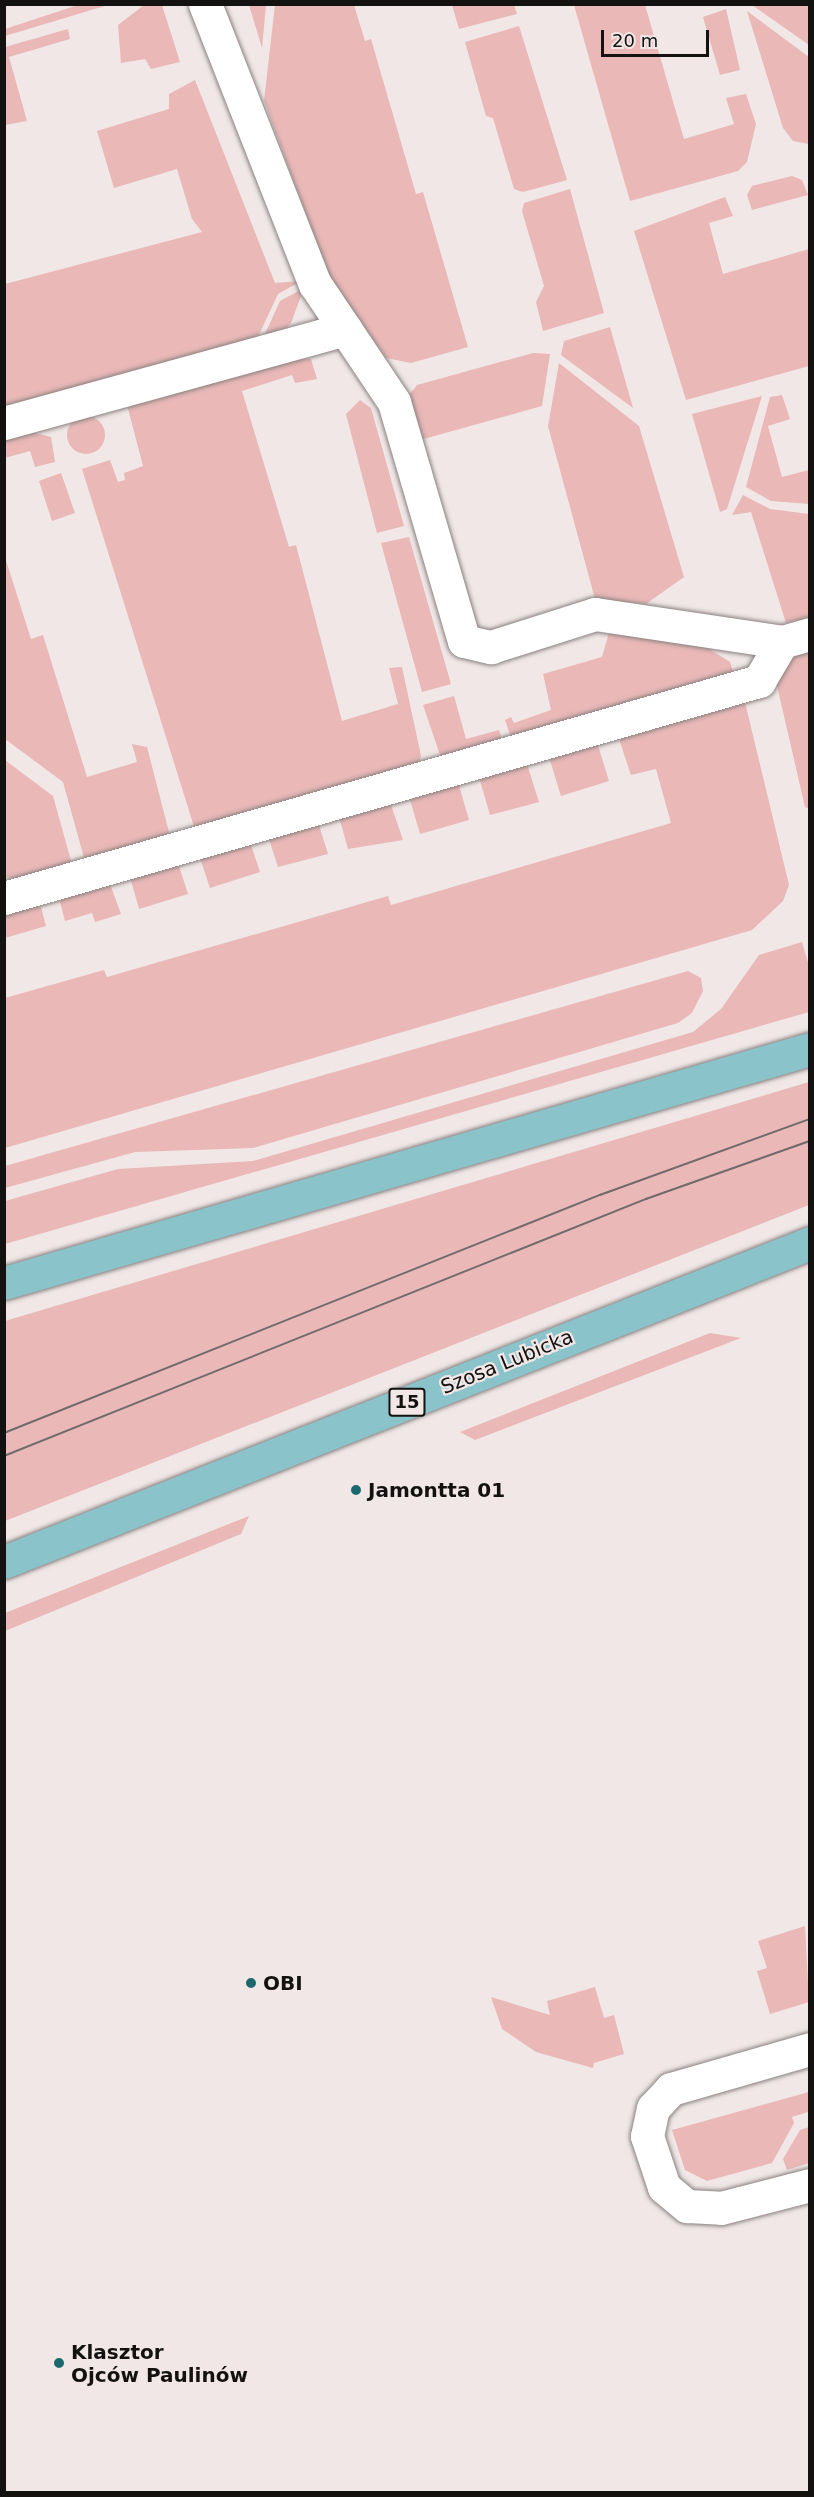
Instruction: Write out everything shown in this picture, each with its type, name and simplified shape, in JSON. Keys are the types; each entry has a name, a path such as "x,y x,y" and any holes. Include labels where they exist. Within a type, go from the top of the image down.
{"main road":[{"path":"4,1282 810,1048"},
{"name":"Szosa Lubicka","path":"4,1562 810,1243"}],"street":[{"path":"205,4 315,284 394,402 460,633 470,647 491,647 595,614 796,638"},
{"path":"4,423 345,329"},
{"path":"4,898 759,681 796,638"},
{"path":"810,2049 671,2089 653,2108 647,2136 664,2187 687,2206 721,2208 810,2185"}],"shaded area":[{"path":"78,5 108,5 5,36 5,29"},
{"path":"144,5 162,5 180,62 151,69 145,59 121,63 118,25"},
{"path":"249,5 266,5 262,48"},
{"path":"275,5 354,5 365,41 371,39 416,194 423,192 468,347 411,363 386,358 328,274 264,101"},
{"path":"452,5 514,5 517,14 459,29"},
{"path":"574,5 645,5 684,139 734,124 726,98 746,94 756,124 747,162 738,171 630,201"},
{"path":"752,5 809,5 809,45"},
{"path":"726,9 740,70 720,75 703,17"},
{"path":"747,11 809,57 809,144 793,141 783,128"},
{"path":"519,26 567,180 523,192 514,189 493,118 486,116 465,42"},
{"path":"68,29 70,39 9,57 27,121 5,125 5,47"},
{"path":"195,80 275,283 301,281 278,294 257,339 5,414 5,284 202,232 192,219 177,169 114,188 97,131 169,109 169,94"},
{"path":"792,176 802,180 808,195 752,210 747,195 752,186"},
{"path":"570,189 604,313 543,331 536,302 544,286 522,211 524,203"},
{"path":"725,197 733,216 709,223 723,274 809,249 809,366 686,400 634,231"},
{"path":"304,288 291,323 284,331 265,334 280,301"},
{"path":"610,327 633,408 561,355 564,341"},
{"path":"533,353 550,354 542,406 420,440 408,396 417,385"},
{"path":"278,359 311,359 317,379 295,383 292,375 242,391 289,547 296,545 342,721 398,704 389,668 402,667 421,756 419,763 196,833 82,469 110,460 118,482 125,480 124,473 143,466 127,405"},
{"path":"559,363 639,426 684,577 646,604 595,599 548,426"},
{"path":"782,395 790,419 768,426 782,477 809,470 809,504 771,501 746,487 770,397"},
{"path":"762,396 727,509 720,512 692,414"},
{"path":"360,400 371,408 404,526 377,533 346,414"},
{"path":"86,416 100,421 105,435 100,449 86,454 72,449 67,435 72,421"},
{"path":"23,430 51,437 55,462 35,467 30,451 5,458 4,433"},
{"path":"61,473 75,513 52,521 39,481"},
{"path":"743,495 770,509 809,514 809,618 786,623 751,512 732,515"},
{"path":"409,537 451,684 422,692 381,543"},
{"path":"4,554 31,639 43,635 87,777 137,762 132,744 147,747 169,832 166,840 86,865 63,782 5,739"},
{"path":"611,626 706,647 730,662 734,674 512,740 505,720 511,717 514,723 551,710 543,674 602,657"},
{"path":"809,646 809,809 805,807 775,677 777,664"},
{"path":"454,696 466,739 499,730 503,742 442,761 423,705"},
{"path":"744,698 789,885 783,901 752,930 5,1148 5,998 104,970 107,977 388,896 391,905 671,823 656,769 631,775 618,736"},
{"path":"597,742 609,781 561,796 549,757"},
{"path":"5,760 53,796 73,868 24,881 5,877"},
{"path":"527,764 539,802 490,815 479,777"},
{"path":"458,782 469,820 420,834 409,796"},
{"path":"390,802 403,840 348,849 339,817"},
{"path":"318,822 328,854 278,867 268,836"},
{"path":"250,842 260,872 210,888 200,858"},
{"path":"178,863 188,894 139,909 130,877"},
{"path":"110,884 121,914 95,922 92,913 65,921 59,898"},
{"path":"40,904 46,926 5,938 5,914"},
{"path":"802,942 809,966 809,1012 5,1244 5,1201 118,1169 253,1161 693,1032 721,1009 759,955"},
{"path":"688,971 701,978 703,991 692,1013 678,1023 253,1148 135,1152 5,1188 5,1166"},
{"path":"809,1082 809,1205 5,1521 5,1321"},
{"path":"710,1333 741,1338 475,1440 460,1432"},
{"path":"249,1516 241,1534 5,1631 5,1613"},
{"path":"805,1926 809,2002 770,2014 757,1971 767,1968 758,1941"},
{"path":"595,1987 604,2018 614,2015 624,2054 594,2063 593,2068 536,2052 502,2029 491,1997 550,2015 547,2001"},
{"path":"809,2092 809,2118 808,2112 792,2117 794,2123 772,2163 707,2181 685,2170 672,2130"},
{"path":"809,2127 809,2163 787,2170 783,2159 800,2130"}],"tram line":[{"path":"4,1433 600,1195 810,1119"},
{"path":"4,1456 646,1199 810,1141"}],"place":[{"name":"Jamontta 01","path":"356,1490"},
{"name":"OBI","path":"251,1983"},
{"name":"Klasztor Ojców Paulinów","path":"59,2363"}]}
